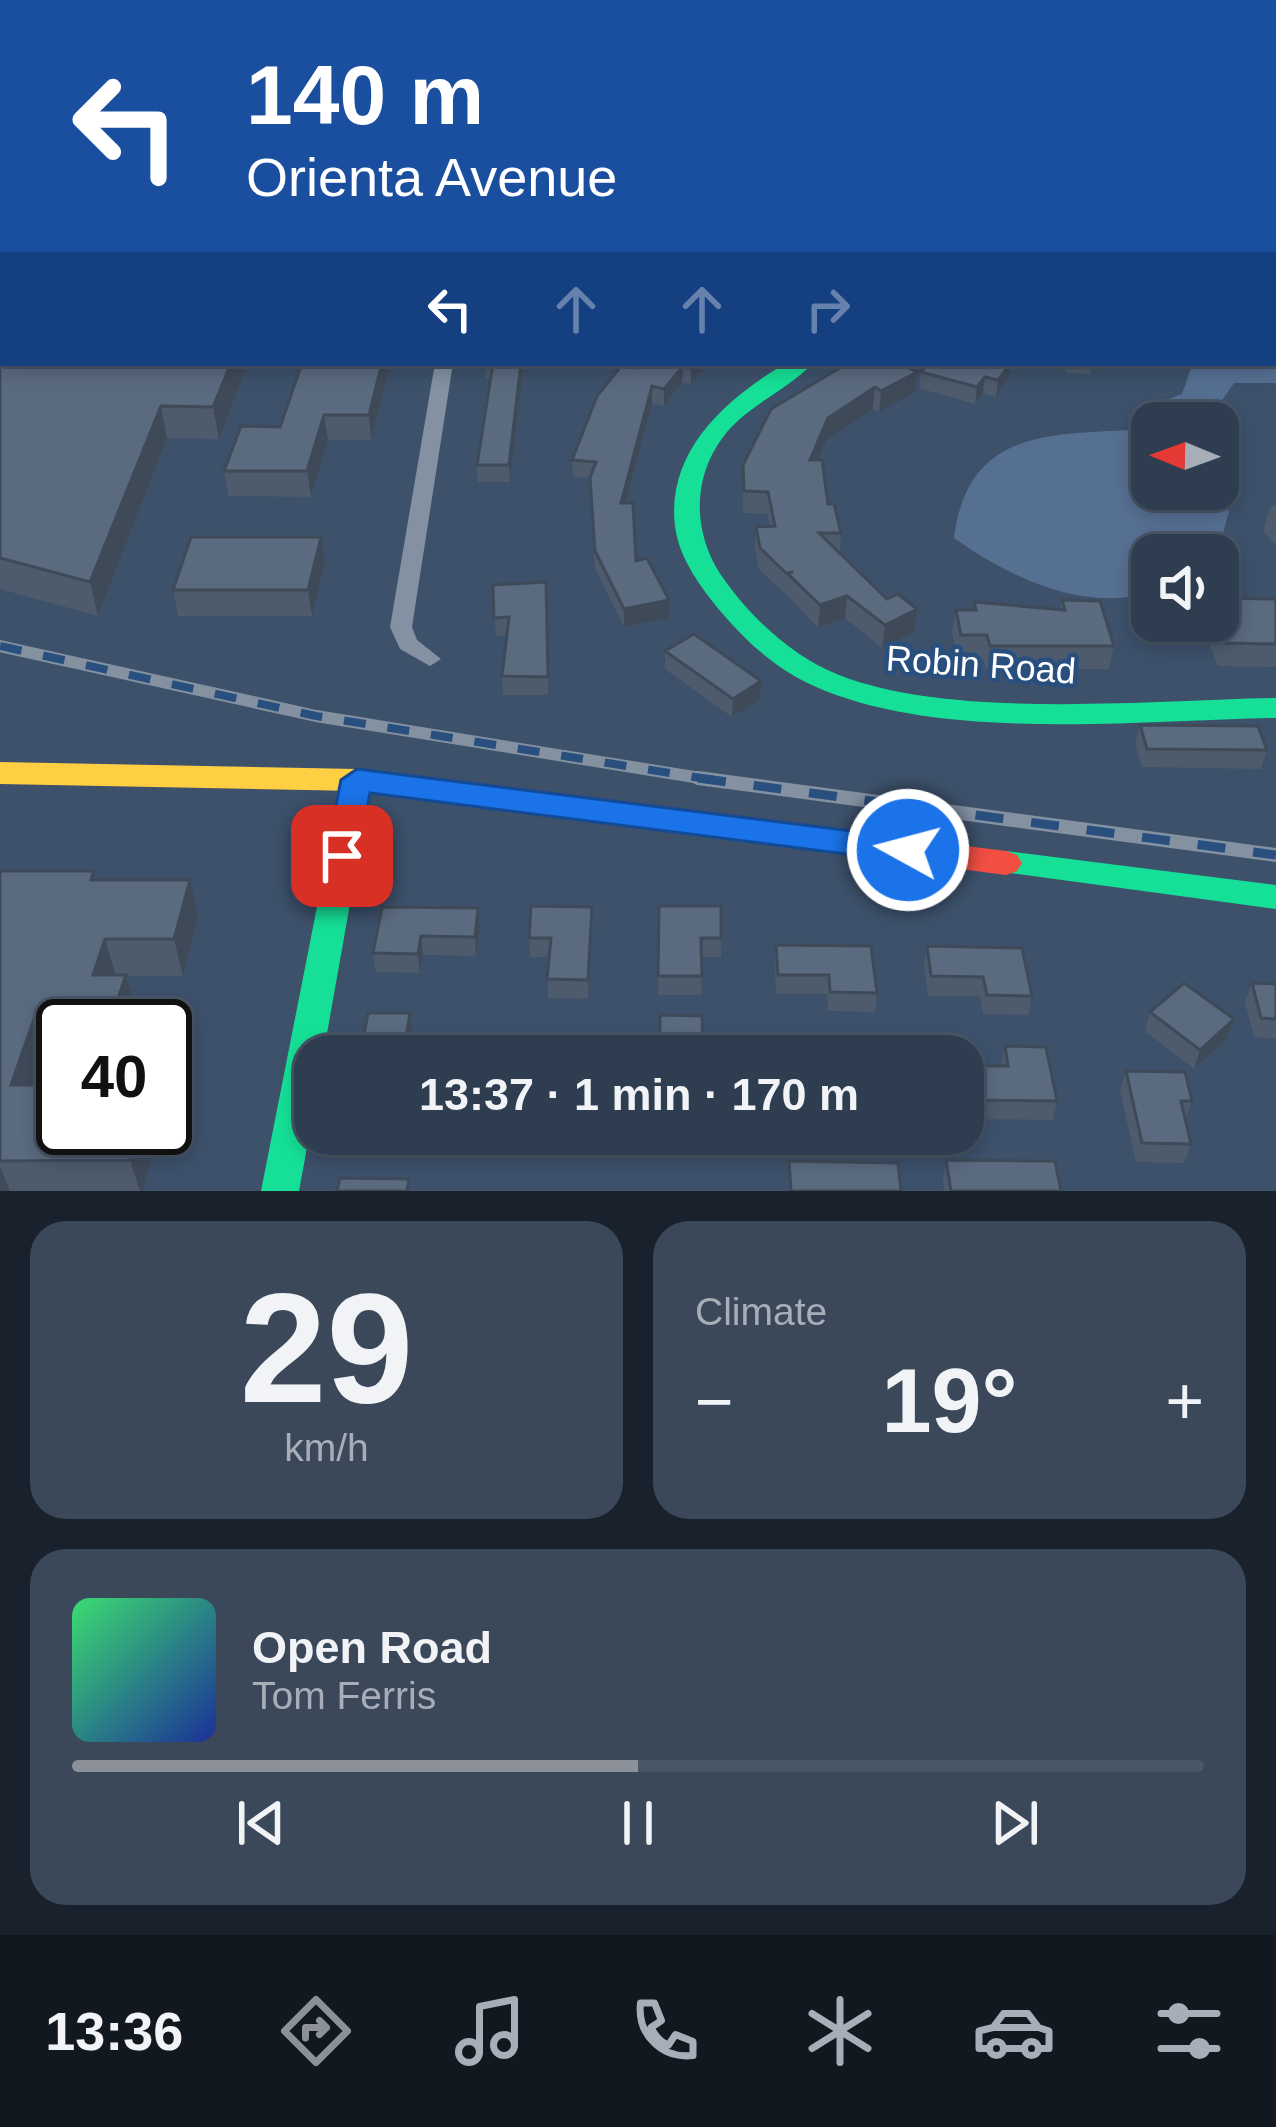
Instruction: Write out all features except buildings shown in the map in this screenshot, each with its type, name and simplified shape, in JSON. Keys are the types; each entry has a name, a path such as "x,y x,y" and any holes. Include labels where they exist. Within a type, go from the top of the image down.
{"street":[{"path":"430,659 408,644 401,627 444,366"},
{"name":"Robin Road","path":"797,366 723,415 698,450 685,493 688,532 711,582 748,627 789,661 834,684 939,705 1276,708"},
{"path":"0,773 357,780 1276,897"},
{"path":"280,1191 357,780"}],"water":[{"path":"1192,366 1276,366 1276,383 1234,383 1221,402 1160,402 1182,394"},
{"path":"1131,430 1131,510 1228,510 1223,534 1131,534 1131,596 1126,597 1100,598 1048,588 998,566 954,538 962,503 975,477 993,459 1040,438"}],"railway":[{"path":"0,646 316,716 712,780"},
{"path":"698,778 712,780"},
{"path":"712,780 1276,855"},
{"path":"712,780 719,781"}],"traffic: fast":[{"path":"797,366 718,426 693,470 687,495 689,534 708,576 739,616 787,658 829,682 928,705 1048,712 1276,708"},
{"path":"280,1191 357,780"},
{"path":"1006,863 1276,897"}],"traffic: slow":[{"path":"0,773 357,780 484,796"}],"traffic: jam":[{"path":"484,796 1006,863"}],"route":[{"path":"342,856 357,780 908,850"}]}
